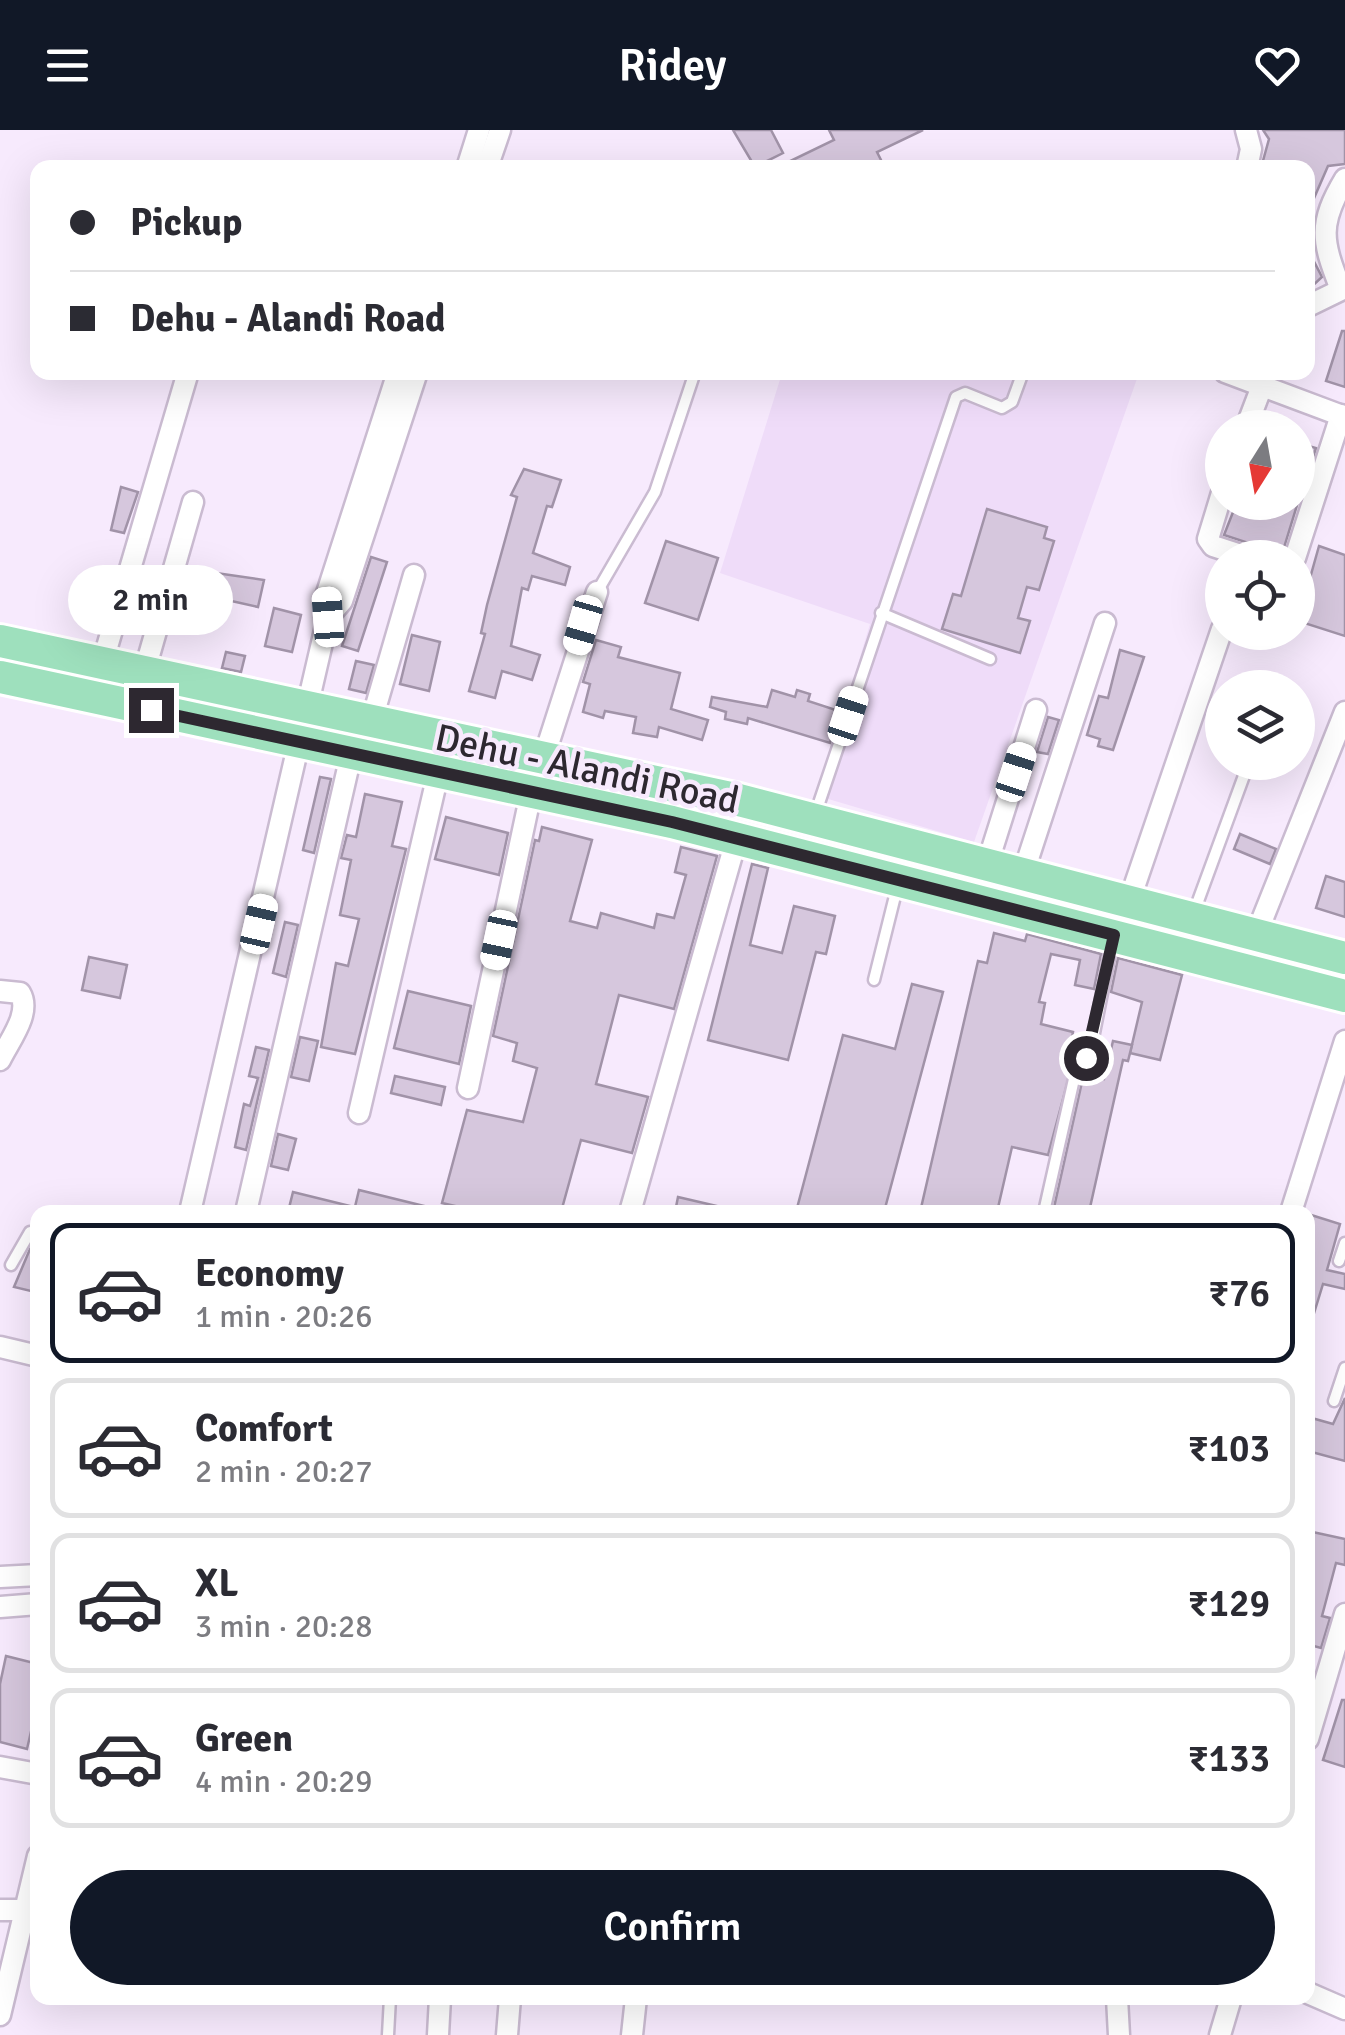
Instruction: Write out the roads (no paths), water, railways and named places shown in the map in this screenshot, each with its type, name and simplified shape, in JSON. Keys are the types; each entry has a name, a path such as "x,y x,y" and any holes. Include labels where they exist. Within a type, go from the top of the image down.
{"main road":[{"name":"Dehu - Alandi Road","path":"0,642 814,820 1345,958"},
{"name":"Dehu - Alandi Road","path":"0,678 737,837 1345,996"}],"street":[{"path":"469,160 479,130"},
{"path":"490,160 500,130"},
{"path":"1246,130 1248,160"},
{"path":"1315,302 1343,288 1322,244 1327,216 1345,180"},
{"path":"102,664 186,380"},
{"path":"368,494 396,380"},
{"path":"192,1205 302,744 328,617 326,596 415,380"},
{"path":"1249,410 1255,380 1343,416 1301,540"},
{"path":"144,673 193,502"},
{"path":"371,723 414,575"},
{"path":"543,760 597,592"},
{"path":"1023,874 1104,623"},
{"path":"1129,902 1215,650"},
{"path":"987,865 1036,710"},
{"path":"1256,935 1345,712"},
{"path":"248,1205 351,754"},
{"path":"359,1113 438,774"},
{"path":"468,1088 531,793"},
{"path":"632,1205 737,837"},
{"path":"0,991 20,994 25,1000 24,1012 0,1060"},
{"path":"1294,1205 1345,1041"},
{"path":"0,1347 30,1354"},
{"path":"0,1577 30,1575"},
{"path":"0,1607 30,1605"},
{"path":"1315,1715 1345,1614"},
{"path":"0,1767 30,1773"},
{"path":"0,1910 29,1898"},
{"path":"0,2015 29,1898"},
{"path":"1315,1996 1345,2009"},
{"path":"438,2035 440,2005"},
{"path":"506,2035 509,2005"},
{"path":"632,2035 635,2005"},
{"path":"1117,2005 1118,2035"},
{"path":"1220,2035 1229,2005"}],"lane":[{"path":"597,592 654,492 692,380"},
{"path":"814,820 956,397 965,393 1002,408 1012,402 1019,380"},
{"path":"882,613 990,659"},
{"path":"1192,918 1242,780"},
{"path":"874,980 899,881"},
{"path":"1046,1205 1074,1079 1091,1048 1114,935"},
{"path":"11,1264 30,1232"},
{"path":"1339,1262 1345,1242"},
{"path":"1334,1401 1345,1368"},
{"path":"388,2035 390,2005"}]}
